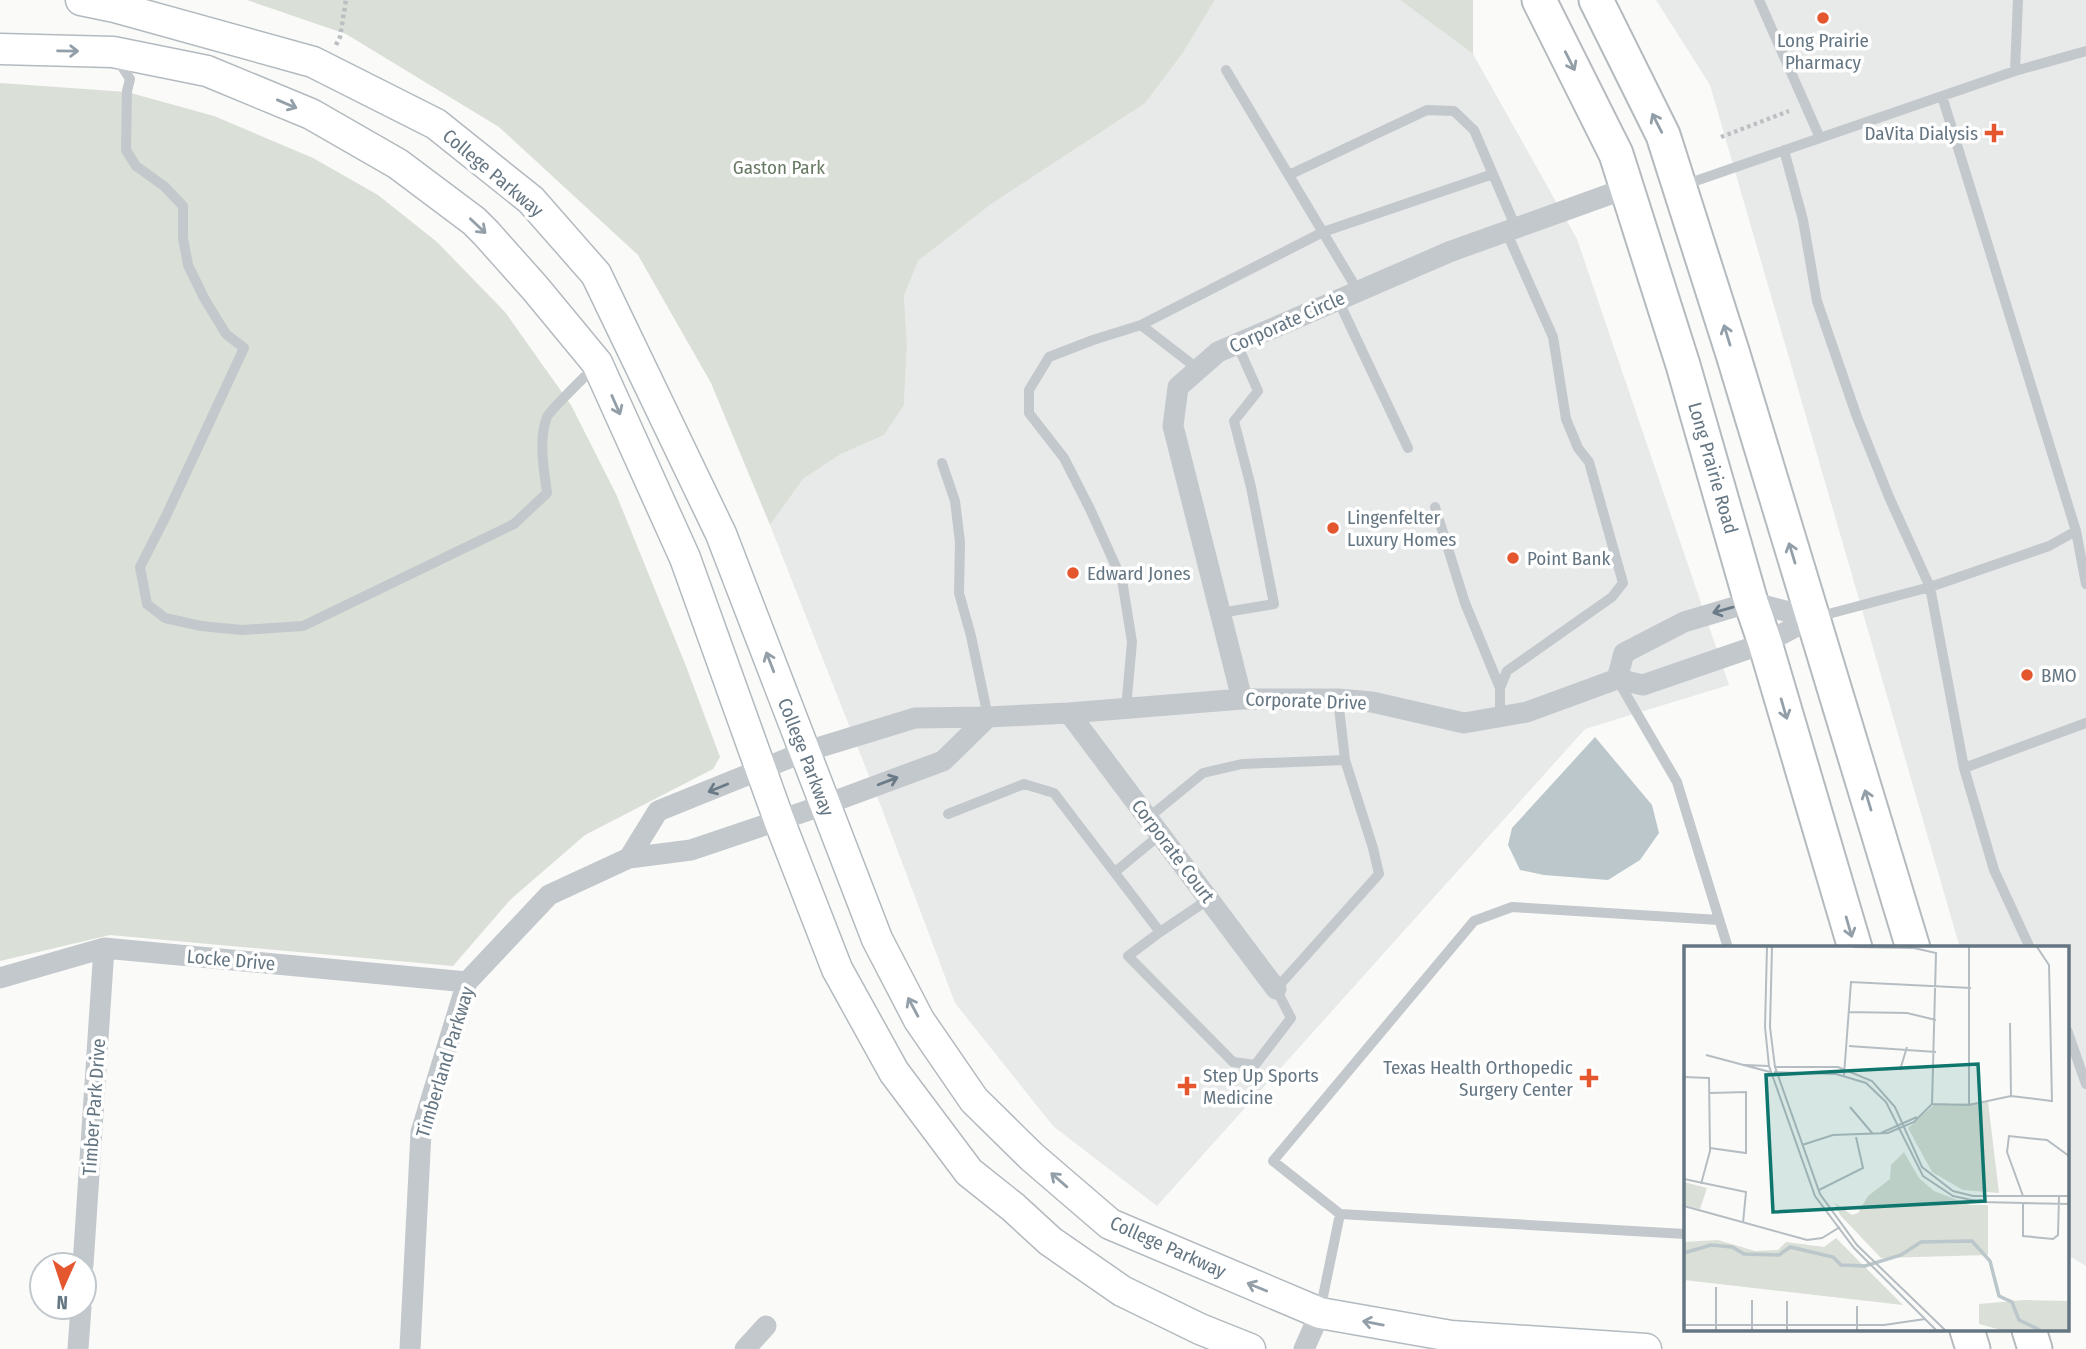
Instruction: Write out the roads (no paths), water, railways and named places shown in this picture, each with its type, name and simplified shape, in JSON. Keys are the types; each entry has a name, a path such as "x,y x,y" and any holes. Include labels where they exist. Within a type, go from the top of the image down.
{"main road":[{"name":"College Parkway","path":"81,0 313,62 436,124 531,200 596,274 721,534 877,939 919,1020 974,1100 1032,1157 1110,1224 1320,1313 1451,1336 1646,1349"},
{"name":"Long Prairie Road","path":"1539,0 1616,154 1683,365 1854,946"},
{"path":"1596,0 1664,135 1912,946"},
{"path":"113,52 115,7"},
{"path":"0,49 113,52 207,71 311,114 398,164 486,233 536,288 597,363 685,558 779,820 837,969 894,1072 969,1172 1050,1241 1122,1291 1199,1329 1250,1349"},
{"path":"597,363 630,342"},
{"path":"1968,1332 1973,1349"},
{"path":"2030,1332 2035,1349"}],"street":[{"name":"Corporate Circle","path":"1242,699 1173,426 1178,387 1219,352 1237,344 1449,252 1627,188"},
{"path":"1617,680 1624,653 1684,622 1751,602 1812,618"},
{"name":"Corporate Drive","path":"804,752 915,718 1069,713 1242,699 1338,699 1372,702 1464,723 1527,712 1617,680 1643,685 1765,643 1812,618"},
{"name":"Corporate Court","path":"1069,713 1276,989"},
{"path":"824,805 943,761 988,717"},
{"path":"629,858 658,811 804,752"},
{"name":"Timberland Parkway","path":"411,1349 421,1132 467,982 549,895 629,858 691,850 824,805"},
{"name":"Locke Drive","path":"0,978 104,948 467,982"},
{"name":"Timber Park Drive","path":"84,1251 104,948"},
{"path":"1304,1349 1320,1313"},
{"path":"78,1349 80,1321"},
{"path":"745,1349 766,1326"}],"lane":[{"path":"1759,0 1820,138"},
{"path":"2015,71 2018,0"},
{"path":"1680,187 2015,71 2086,51"},
{"path":"113,52 130,79 127,92 126,150 136,166 163,186 183,206 183,238 188,265 226,334 244,348 140,567 147,604 165,618 201,626 242,630 303,626 514,524 547,493 543,442 547,414 597,363"},
{"path":"1226,70 1358,291"},
{"path":"1942,96 2076,531 2086,584"},
{"path":"1289,175 1427,110 1454,111 1474,130 1493,174 1511,230 1553,337 1566,419 1578,448 1589,462 1623,583 1612,597 1507,671 1500,688 1500,717"},
{"path":"1784,150 1803,220 1817,301 1889,497 1930,587 1964,768 1994,870 2029,946"},
{"path":"1126,708 1132,642 1122,579 1064,458 1029,413 1029,390 1049,357 1141,325 1323,232 1493,174"},
{"path":"1338,300 1408,448"},
{"path":"1141,325 1198,369"},
{"path":"1220,613 1274,604 1251,487 1234,421 1258,391 1237,344"},
{"path":"942,463 955,501 960,542 959,593 988,717"},
{"path":"1435,507 1465,603 1500,688"},
{"path":"1812,618 1930,587 2049,546 2076,531"},
{"path":"1617,680 1677,782 1727,946"},
{"path":"1209,899 1128,956 1233,1062 1255,1065 1291,1017 1276,989 1379,874 1345,760 1338,699"},
{"path":"1964,768 2086,723"},
{"path":"1115,872 1203,773 1242,764 1345,760"},
{"path":"948,814 1024,784 1054,793 1160,932"},
{"path":"1684,1234 1340,1214 1273,1161 1474,921 1512,908 1719,920"},
{"path":"2068,1033 2086,1084"},
{"path":"1320,1313 1340,1214"}],"place":[{"name":"Long Prairie Pharmacy","path":"1823,18"},
{"name":"DaVita Dialysis","path":"1994,133"},
{"name":"Lingenfelter Luxury Homes","path":"1333,528"},
{"name":"Point Bank","path":"1513,558"},
{"name":"Edward Jones","path":"1073,573"},
{"name":"BMO","path":"2027,675"},
{"name":"Texas Health Orthopedic Surgery Center","path":"1589,1078"},
{"name":"Step Up Sports Medicine","path":"1187,1086"}],"park label":[{"name":"Gaston Park","path":"779,167"}]}
